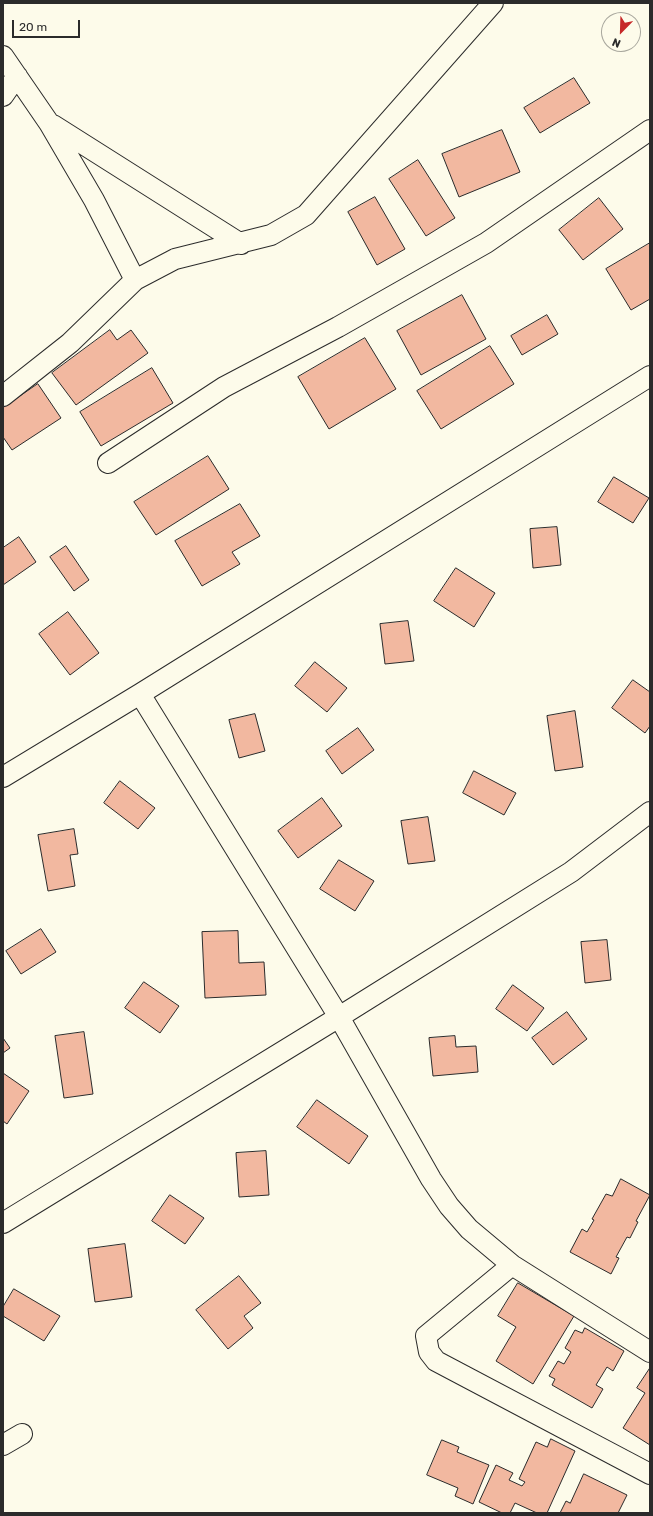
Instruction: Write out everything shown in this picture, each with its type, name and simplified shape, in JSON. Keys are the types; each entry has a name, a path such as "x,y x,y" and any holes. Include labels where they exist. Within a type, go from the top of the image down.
{"street":[{"path":"3,396 70,343 135,280 176,259 241,244 271,235 306,216 493,3"},
{"path":"3,56 50,123 94,200 135,280"},
{"path":"3,96 17,76"},
{"path":"50,123 241,244"},
{"path":"108,463 224,387 338,327 486,244 650,130"},
{"path":"3,777 140,694 650,376"},
{"path":"140,694 339,1017 431,1179 449,1206 469,1229 512,1265 650,1352"},
{"path":"3,1223 339,1017 571,872 650,812"},
{"path":"512,1265 426,1336 429,1352 436,1361 650,1474"},
{"path":"3,1445 22,1434"}],"building":[{"path":"574,78 590,103 540,133 524,108"},
{"path":"502,130 520,172 459,197 442,154"},
{"path":"418,160 455,218 426,236 389,179"},
{"path":"375,197 405,249 377,265 348,212"},
{"path":"599,198 623,229 583,260 559,230"},
{"path":"650,243 650,299 631,310 606,269"},
{"path":"462,295 486,339 421,375 397,331"},
{"path":"547,315 558,334 522,355 511,336"},
{"path":"110,330 117,340 131,330 148,353 76,405 52,373"},
{"path":"365,338 396,389 329,429 298,377"},
{"path":"490,346 514,384 441,429 417,391"},
{"path":"152,368 173,403 101,446 80,412"},
{"path":"38,384 61,418 12,450 3,437 3,408"},
{"path":"208,456 229,489 156,535 134,502"},
{"path":"614,477 649,498 633,523 598,502"},
{"path":"240,504 260,536 232,552 240,564 202,586 175,541"},
{"path":"557,527 561,565 533,568 530,529"},
{"path":"19,537 36,562 3,585 3,548"},
{"path":"66,546 89,580 74,591 50,557"},
{"path":"456,568 495,593 474,627 434,601"},
{"path":"68,612 99,653 70,675 39,634"},
{"path":"408,621 414,661 385,664 380,624"},
{"path":"315,662 347,688 327,712 295,686"},
{"path":"633,680 650,692 650,726 645,733 612,708"},
{"path":"575,711 583,767 555,771 547,716"},
{"path":"255,714 265,751 239,758 229,720"},
{"path":"358,728 374,750 342,774 326,751"},
{"path":"474,771 516,793 504,815 463,793"},
{"path":"120,781 155,808 138,829 104,803"},
{"path":"322,798 342,826 298,858 278,831"},
{"path":"428,817 435,861 408,864 401,821"},
{"path":"74,829 78,854 70,855 75,886 48,891 38,835"},
{"path":"339,860 374,881 355,911 320,889"},
{"path":"41,929 56,952 21,974 6,951"},
{"path":"238,931 239,963 264,962 266,995 205,998 202,932"},
{"path":"607,940 611,980 585,983 581,942"},
{"path":"144,982 179,1006 160,1033 125,1008"},
{"path":"513,985 544,1008 527,1031 496,1009"},
{"path":"567,1012 587,1039 553,1065 532,1038"},
{"path":"84,1032 93,1094 64,1098 55,1036"},
{"path":"455,1036 456,1047 476,1046 478,1072 433,1076 429,1038"},
{"path":"3,1038 10,1048 3,1053"},
{"path":"3,1073 29,1091 7,1124 3,1121"},
{"path":"317,1100 368,1136 349,1164 297,1127"},
{"path":"266,1151 269,1195 239,1197 236,1153"},
{"path":"621,1179 650,1195 636,1221 638,1222 630,1238 627,1237 616,1257 619,1258 611,1274 570,1252 582,1229 587,1232 594,1220 592,1219 606,1194 612,1196"},
{"path":"170,1195 204,1218 185,1244 152,1221"},
{"path":"125,1244 132,1297 95,1302 88,1249"},
{"path":"239,1276 261,1303 244,1316 253,1328 228,1349 196,1310"},
{"path":"518,1283 574,1316 533,1384 496,1361 516,1327 498,1316"},
{"path":"14,1289 60,1316 44,1341 3,1316 3,1307"},
{"path":"585,1328 624,1351 613,1371 607,1367 596,1385 603,1389 592,1408 552,1385 555,1379 549,1376 558,1361 564,1364 571,1352 565,1348 575,1330 582,1333"},
{"path":"650,1368 650,1445 623,1428 645,1393 637,1388"},
{"path":"551,1439 575,1451 547,1513 537,1513 515,1503 510,1513 502,1513 479,1502 496,1465 513,1473 509,1480 522,1486 525,1482 519,1479 536,1442 547,1447"},
{"path":"442,1440 459,1447 457,1452 489,1465 473,1504 455,1496 458,1488 427,1475"},
{"path":"584,1474 627,1495 618,1513 560,1513 566,1501 570,1503"}]}
